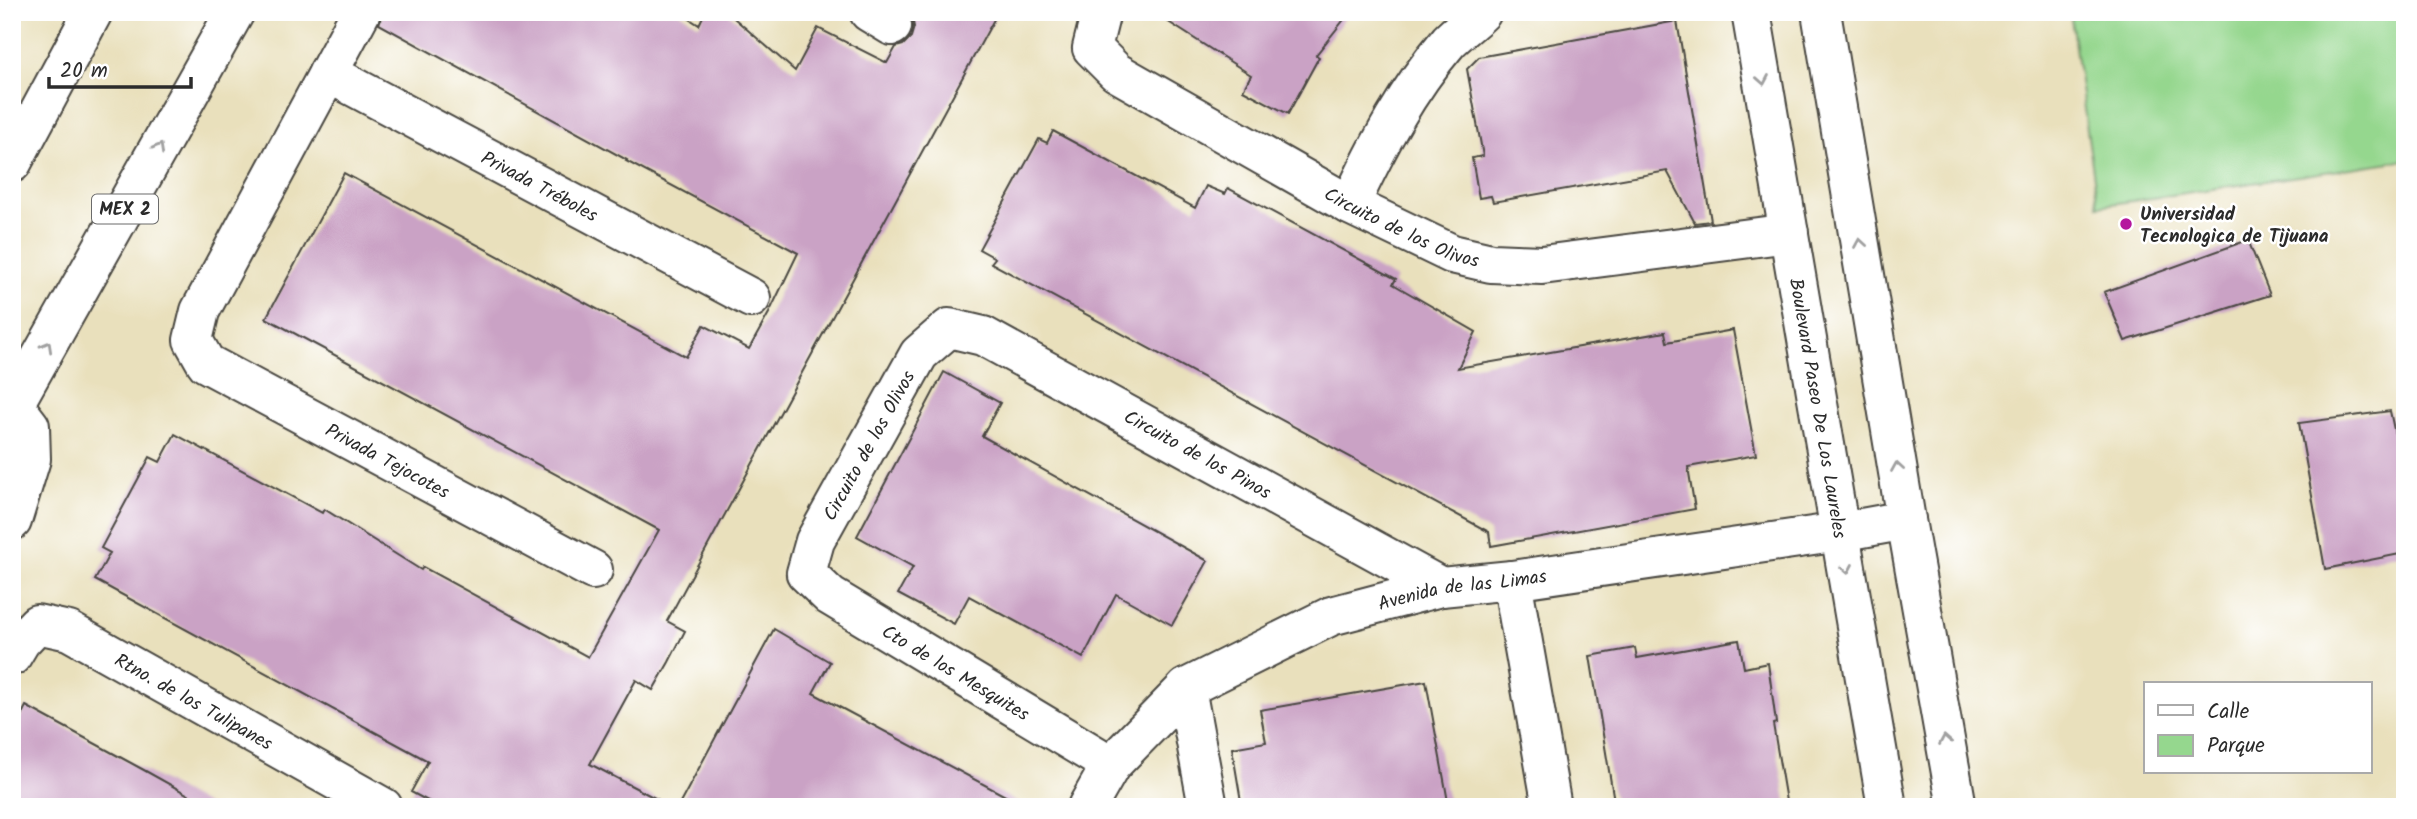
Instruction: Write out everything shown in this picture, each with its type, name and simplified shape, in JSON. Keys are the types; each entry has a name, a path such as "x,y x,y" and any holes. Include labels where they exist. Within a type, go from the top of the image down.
{"street":[{"path":"12,163 93,12"},
{"name":"MEX 2","path":"13,406 235,12"},
{"path":"328,73 361,12"},
{"name":"Circuito de los Olivos","path":"1101,12 1092,48 1116,72 1350,205 1452,254 1491,263 1542,265 1789,233"},
{"path":"1350,205 1370,161 1404,101 1450,40 1482,12"},
{"name":"Boulevard Paseo De Los Laureles","path":"1752,12 1887,807"},
{"path":"1821,12 1957,807"},
{"name":"Privada Tréboles","path":"328,73 751,298"},
{"name":"Privada Tejocotes","path":"328,73 200,311 192,341 206,363 593,570"},
{"name":"Circuito de los Olivos","path":"806,573 815,541 919,354 948,328"},
{"name":"Circuito de los Pinos","path":"948,328 983,336 1441,587"},
{"path":"12,521 31,459 30,426 13,406"},
{"name":"Avenida de las Limas","path":"1087,807 1111,765 1186,688 1331,616 1441,587 1512,580 1906,520"},
{"name":"Cto de los Mesquites","path":"806,573 830,596 1111,765"},
{"path":"1512,580 1552,807"},
{"name":"Rtno. de los Tulipanes","path":"12,656 20,641 37,624 69,631 383,807"},
{"path":"1186,688 1208,807"}],"green space":[{"path":"2070,12 2405,12 2405,160 2098,206"}],"building":[{"path":"383,12 679,12 699,25 705,12 727,12 795,71 818,28 887,63 896,47 903,45 911,37 914,12 998,12 667,621 685,631 669,662 653,690 636,680 590,764 672,807 439,807 411,792 428,761 95,580 110,553 101,548 150,457 160,462 175,434 322,513 324,509 421,570 423,567 588,657 659,530 266,318 344,173 686,357 704,325 749,349 798,253 379,24"},
{"path":"1153,12 1350,12 1316,55 1319,57 1288,114 1243,90 1251,75"},
{"path":"1677,21 1711,221 1695,223 1667,171 1493,202 1491,196 1479,198 1472,158 1483,156 1467,69 1479,57"},
{"path":"1053,131 1195,208 1206,186 1225,194 1228,188 1396,279 1393,284 1476,332 1458,368 1665,332 1667,342 1733,330 1756,455 1688,467 1695,509 1491,546 1489,532 991,263 995,258 979,249 1039,139 1047,143"},
{"path":"2248,240 2270,295 2125,341 2104,292"},
{"path":"944,372 1000,403 982,436 1208,561 1172,625 1116,594 1083,658 969,596 954,624 898,594 913,567 857,536"},
{"path":"2390,411 2405,481 2405,553 2325,569 2299,423"},
{"path":"774,629 830,662 813,693 1026,807 678,807"},
{"path":"1739,640 1744,668 1768,663 1776,723 1773,724 1787,807 1615,807 1590,656 1635,648 1637,658"},
{"path":"1426,681 1449,807 1242,807 1232,748 1266,742 1260,710"},
{"path":"26,706 210,807 12,807 12,734"}],"place":[{"name":"Universidad Tecnologica de Tijuana","path":"2126,224"}]}
